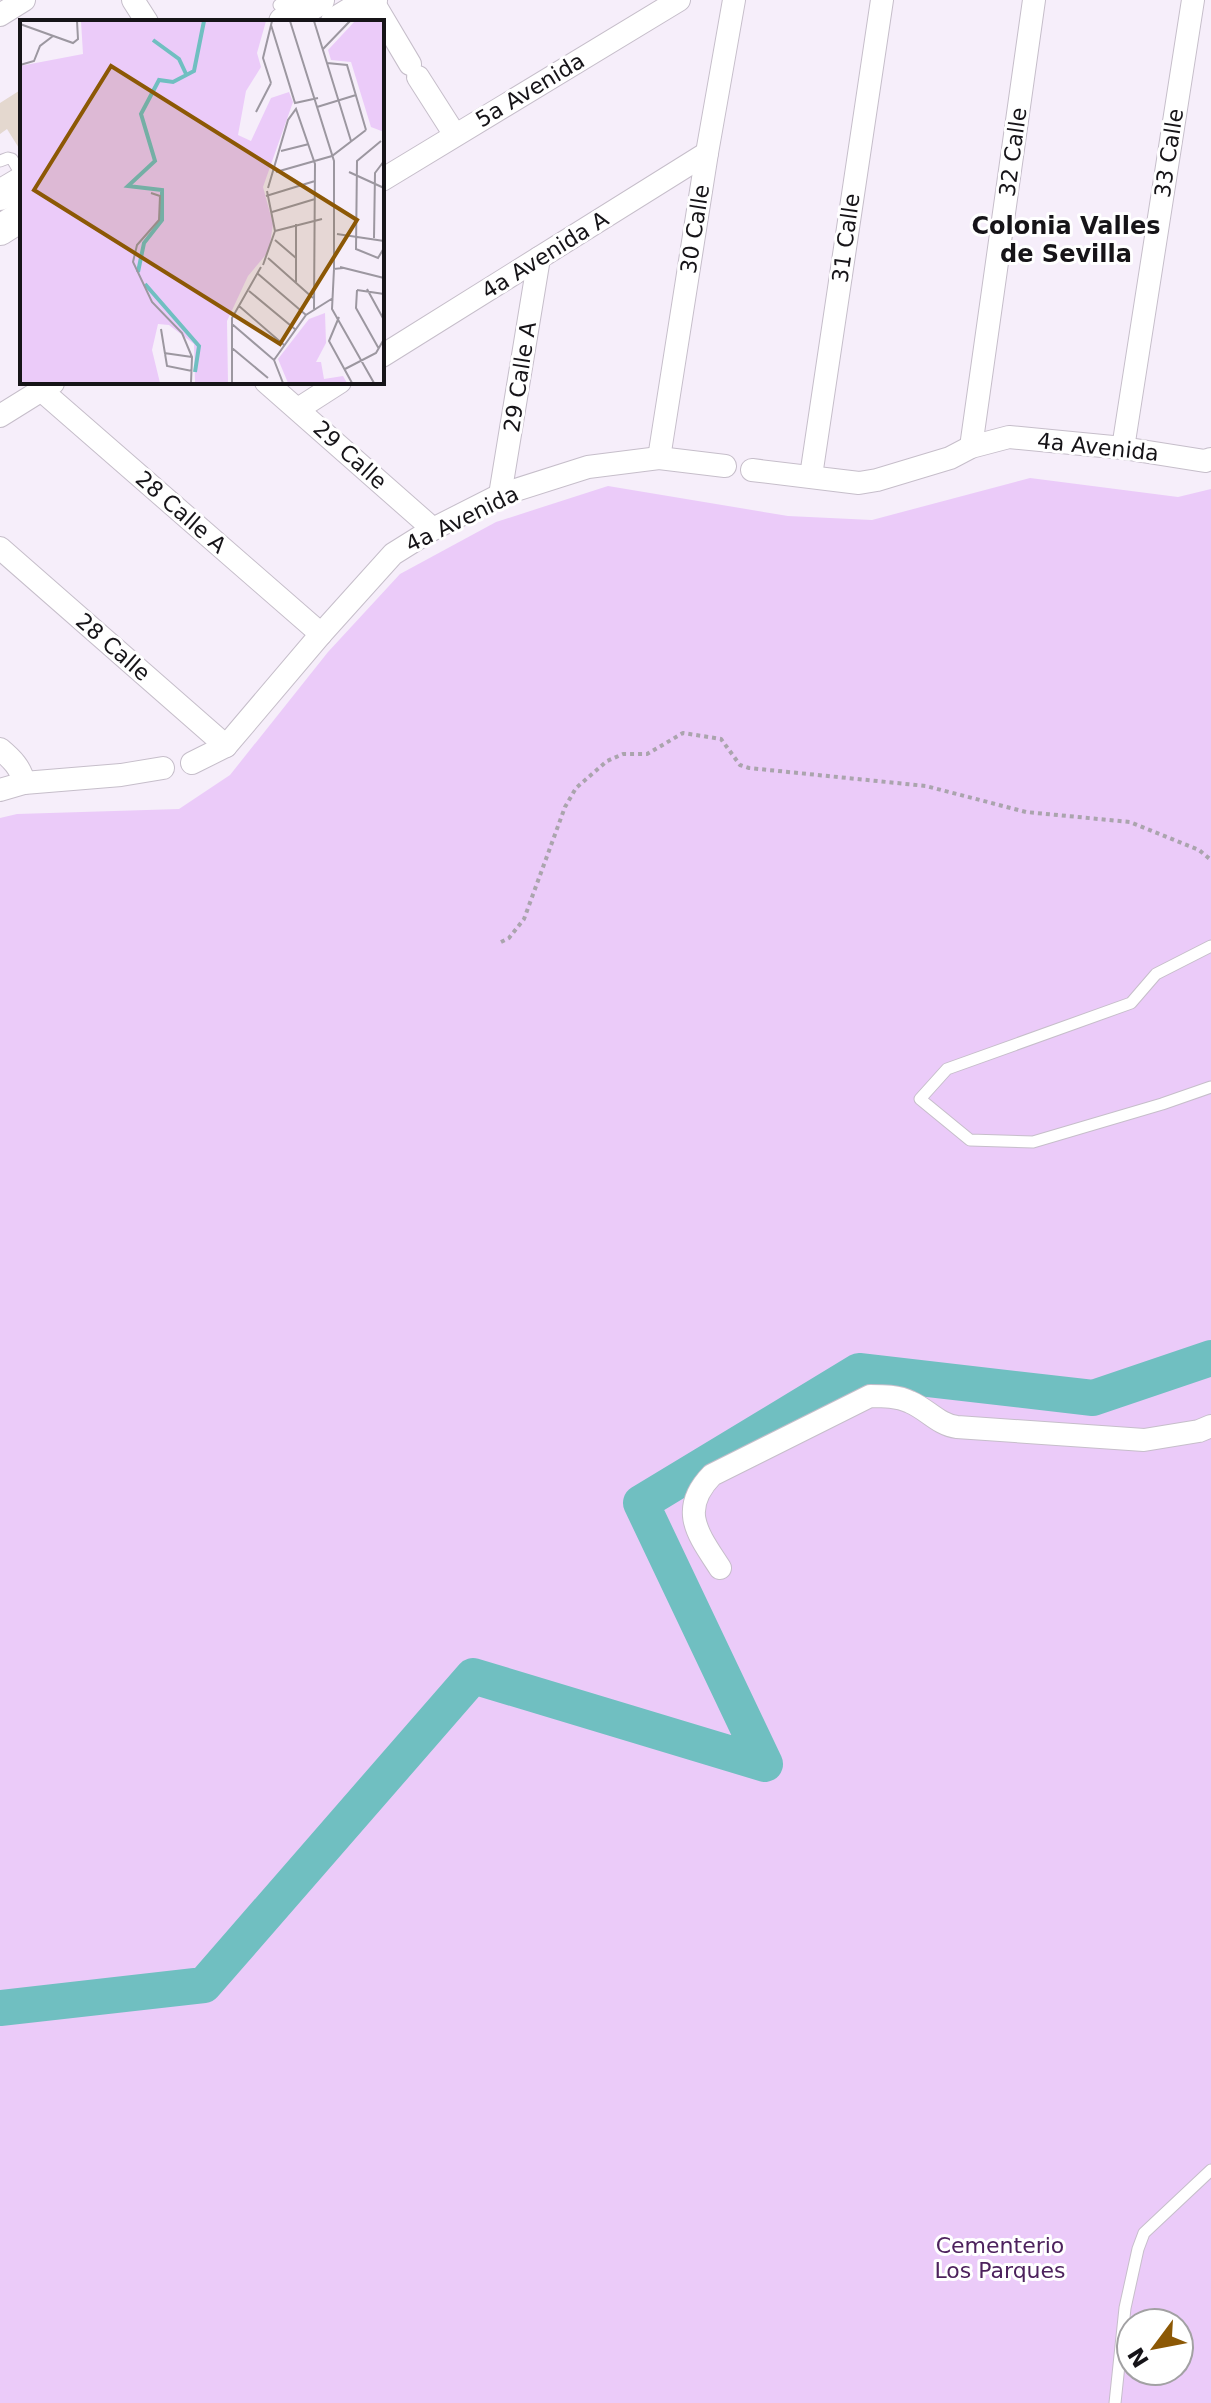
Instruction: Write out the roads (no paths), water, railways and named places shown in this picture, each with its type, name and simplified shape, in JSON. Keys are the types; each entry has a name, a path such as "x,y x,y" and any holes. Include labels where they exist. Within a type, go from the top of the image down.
{"main road":[{"path":"283,9 319,0"},
{"path":"339,20 372,0"},
{"path":"0,195 20,180"},
{"path":"0,230 20,217"}],"street":[{"path":"0,15 24,0"},
{"path":"133,0 146,20"},
{"path":"372,0 455,135"},
{"name":"5a Avenida","path":"384,179 679,0"},
{"name":"30 Calle","path":"659,458 734,0"},
{"name":"31 Calle","path":"811,476 882,0"},
{"name":"32 Calle","path":"971,447 1034,0"},
{"name":"33 Calle","path":"1123,448 1193,0"},
{"name":"4a Avenida A","path":"384,355 707,153"},
{"name":"29 Calle A","path":"500,495 539,258"},
{"name":"29 Calle","path":"268,384 433,529"},
{"path":"298,409 337,384"},
{"path":"0,416 48,386"},
{"name":"28 Calle A","path":"48,386 321,634"},
{"name":"4a Avenida","path":"752,470 859,483 950,458 971,447 1009,437 1123,448 1205,461 1211,459"},
{"name":"4a Avenida","path":"192,763 226,746 393,554 433,529 500,495 588,467 659,458 725,466"},
{"name":"28 Calle","path":"0,548 226,746"},
{"path":"0,749 22,772 24,783"},
{"path":"0,790 24,783 121,775 163,768"},
{"path":"720,1568 697,1533 694,1510 699,1489 712,1475 870,1396 909,1401 947,1426 957,1427 1144,1440 1199,1431 1211,1426"}],"lane":[{"path":"0,161 12,159 20,175"},
{"path":"1211,946 1156,974 1131,1003 947,1069 920,1099 970,1140 1033,1142 1211,1087"},
{"path":"1115,2403 1125,2308 1144,2233 1211,2170"}],"waterway":[{"path":"0,2008 204,1985 473,1676 765,1764 641,1503 859,1371 1093,1398 1211,1358"}],"district":[{"name":"Colonia Valles de Sevilla","path":"1066,240"}],"park label":[{"name":"Cementerio Los Parques","path":"1000,2258"}]}
